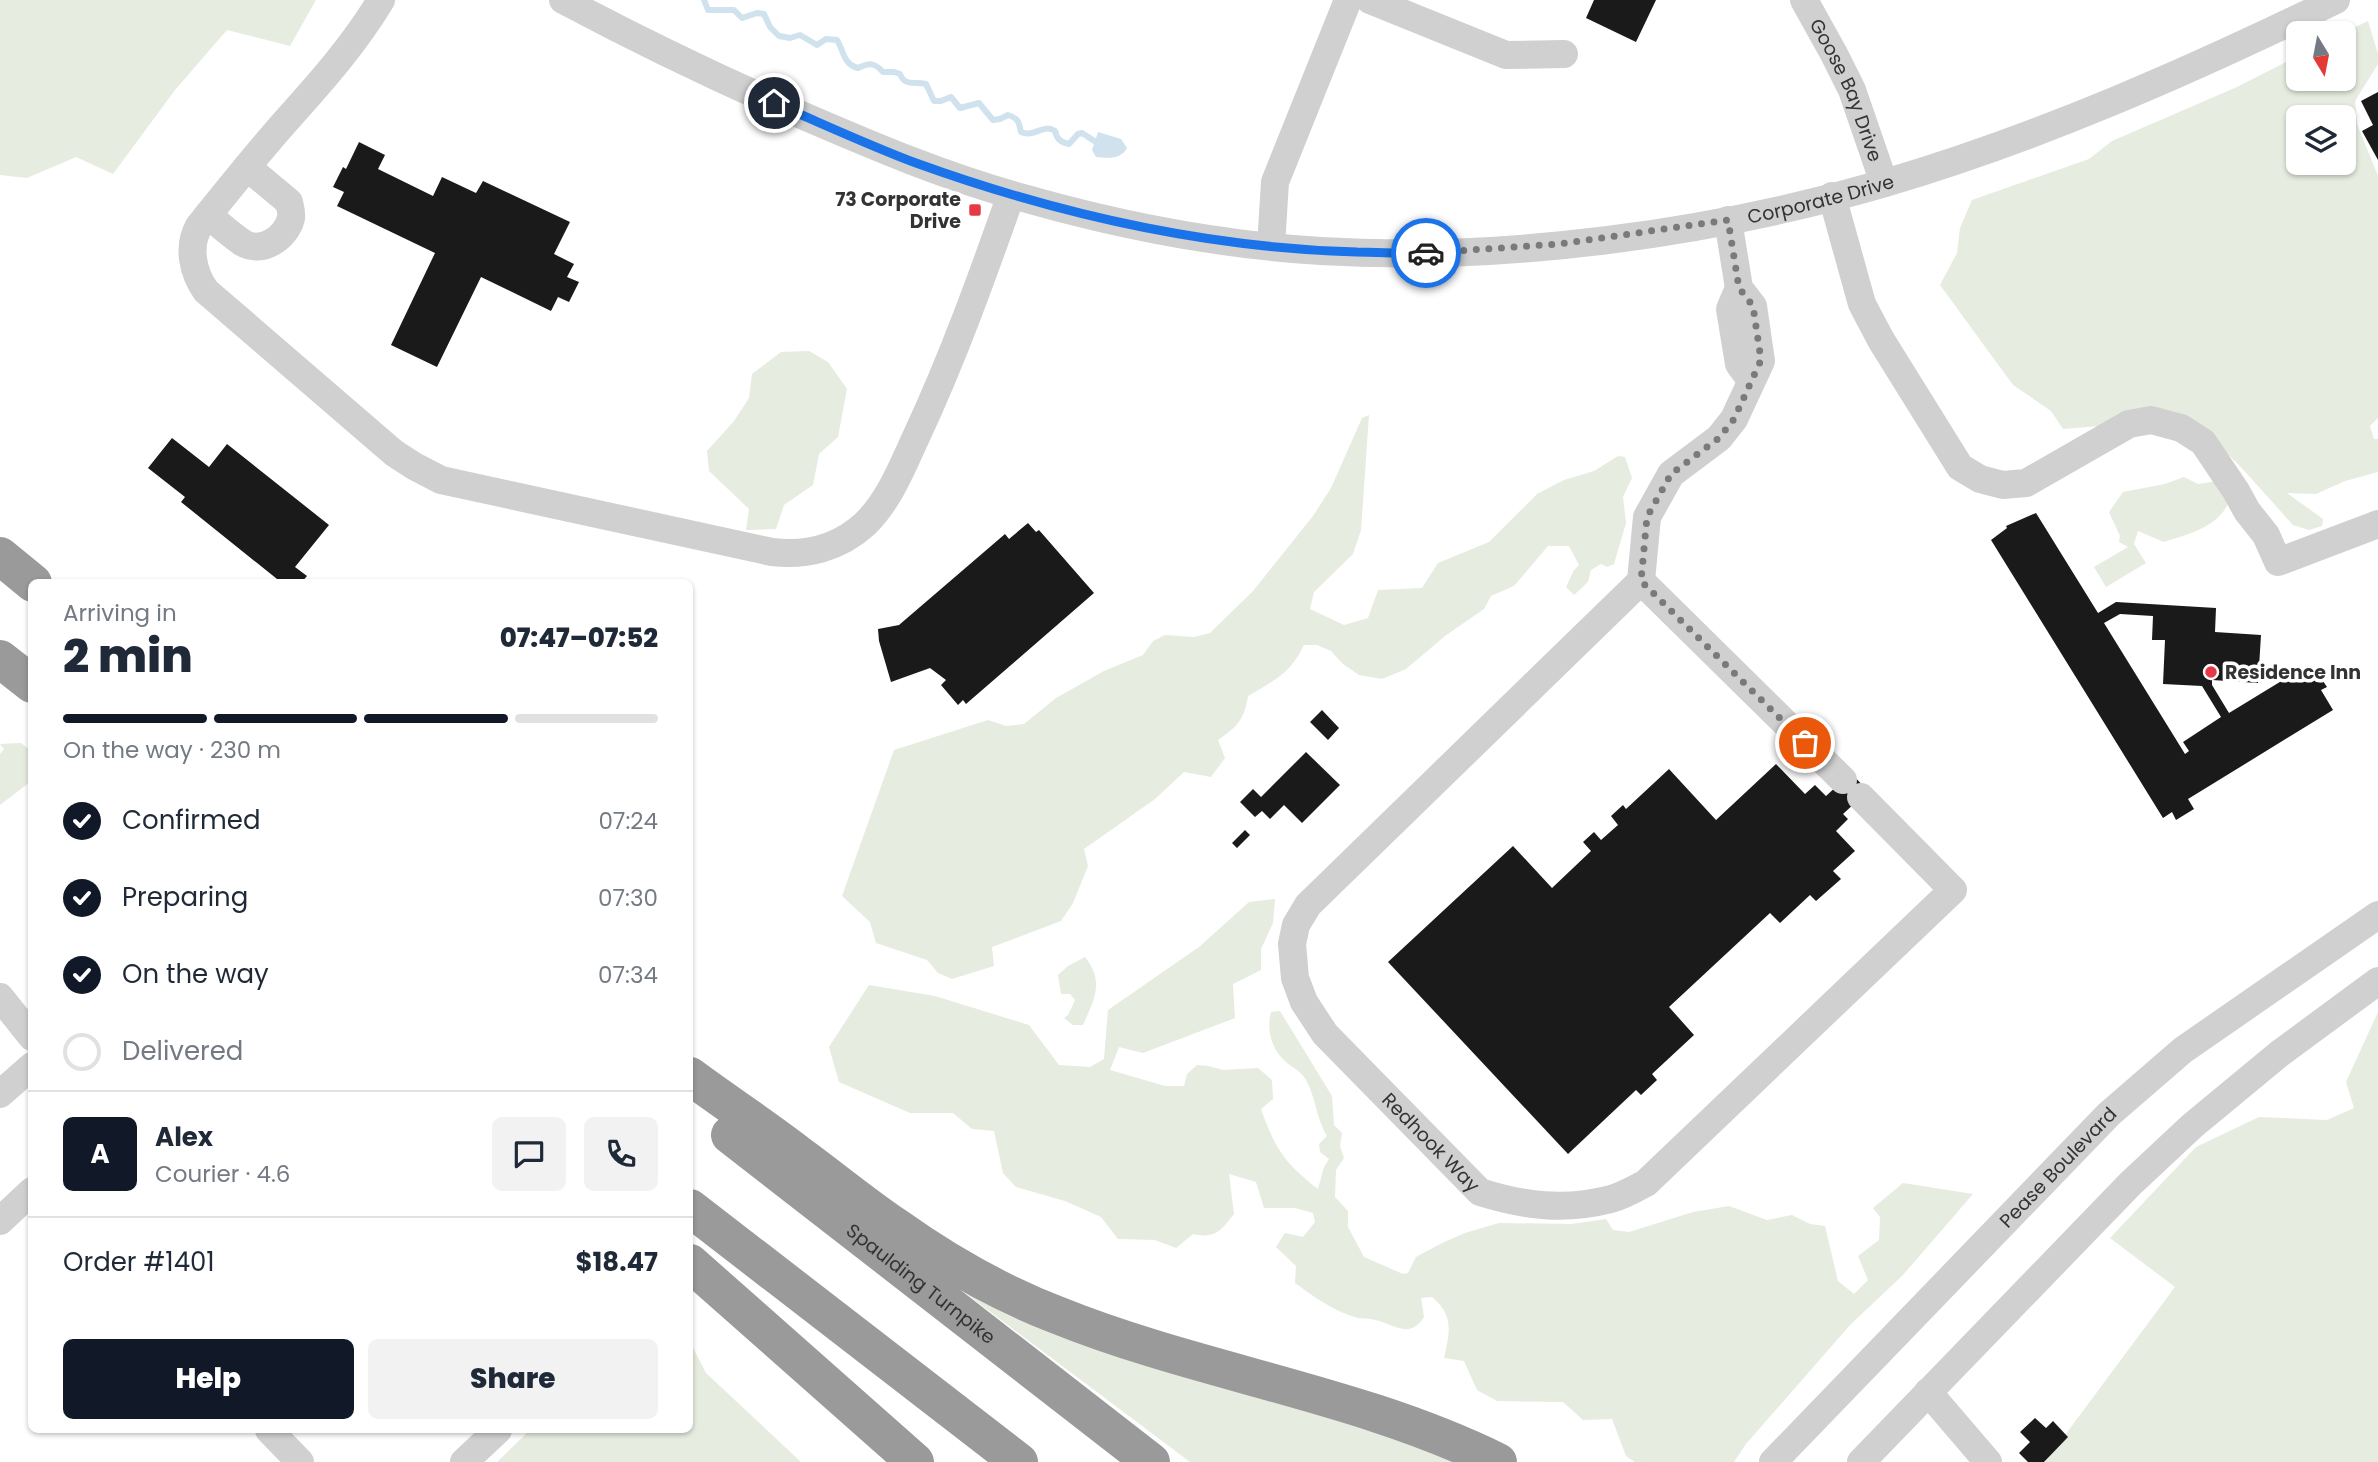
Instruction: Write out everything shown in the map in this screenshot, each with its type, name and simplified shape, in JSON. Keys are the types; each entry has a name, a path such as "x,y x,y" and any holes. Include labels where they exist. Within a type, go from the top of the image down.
{"highway":[{"path":"0,556 28,579"},
{"path":"693,1078 796,1151 895,1227 1005,1292 1055,1315 1120,1338 1382,1414 1427,1430 1498,1462"},
{"name":"Spaulding Turnpike","path":"693,1105 1151,1462"},
{"path":"693,1210 1018,1462"},
{"path":"693,1266 915,1462"}],"street":[{"path":"381,0 345,54 208,215 194,235 192,244 198,280 206,291 394,453 441,480 794,555 820,550 842,541 864,525 892,488 951,359 1011,195"},
{"name":"Corporate Drive","path":"563,0 748,92 849,136 914,162 1011,195 1133,225 1212,239 1325,251 1417,253 1511,248 1623,237 1728,220 1884,183 2022,136 2182,73 2336,0"},
{"path":"1271,246 1275,181 1348,0"},
{"path":"1370,0 1506,55 1564,54"},
{"name":"Goose Bay Drive","path":"1804,0 1852,90 1884,183"},
{"path":"208,215 245,244 261,246 275,242 286,230 292,216 289,202 247,167"},
{"path":"1832,196 1862,304 1881,340 1960,467 1980,479 2003,485 2026,483 2129,424 2151,420 2181,428 2203,442 2246,510 2266,535 2278,562 2378,524"},
{"path":"1641,581 1647,517 1671,474 1719,438 1734,419 1751,380 1739,364 1730,309 1739,288 1728,220"},
{"name":"Redhook Way","path":"1641,581 1953,890 1646,1183 1613,1199 1581,1205 1546,1206 1512,1202 1480,1192 1325,1034 1304,1002 1295,978 1292,944 1296,925 1308,905 1641,581"},
{"name":"Pease Boulevard","path":"1773,1462 2109,1114 2183,1050 2378,915"},
{"path":"1861,1462 2130,1184 2192,1126 2279,1054 2378,981"},
{"path":"0,997 28,1032"},
{"path":"0,1094 28,1070"},
{"path":"0,1221 28,1195"},
{"path":"1928,1392 1988,1462"},
{"path":"272,1433 300,1462"},
{"path":"464,1462 495,1433"}],"shaded area":[{"path":"0,0 316,0 290,46 227,30 175,90 113,174 76,157 27,178 0,175"},
{"path":"2368,21 2378,54 2378,64 2355,101 2355,105 2286,105 2286,175 2356,175 2356,112 2357,124 2378,176 2378,418 2370,426 2374,439 2378,439 2378,472 2345,481 2316,494 2287,493 2323,519 2322,526 2309,530 2293,525 2209,436 2100,426 2063,429 2051,411 2013,385 1940,285 1957,253 1960,228 1972,200 2089,159 2112,141 2237,87 2286,62 2286,91 2356,91 2356,27"},
{"path":"809,351 828,362 847,389 838,437 819,454 813,485 784,505 776,529 746,530 749,509 709,471 707,451 734,421 749,398 752,374 781,352"},
{"path":"1369,415 1361,530 1353,554 1314,592 1310,609 1344,625 1368,618 1378,590 1422,588 1438,563 1489,542 1537,494 1564,480 1594,471 1618,456 1625,457 1632,478 1623,497 1626,523 1614,564 1607,567 1601,564 1591,570 1588,582 1574,595 1566,587 1579,565 1569,546 1548,546 1514,586 1491,596 1484,609 1445,636 1406,669 1382,679 1359,675 1331,651 1317,645 1304,645 1287,670 1248,696 1239,722 1218,740 1225,758 1211,777 1184,772 1155,799 1084,849 1088,866 1073,903 1061,921 992,947 994,966 952,979 938,973 927,960 876,943 870,922 842,896 894,750 988,720 1006,726 1024,724 1056,698 1104,671 1143,655 1153,641 1165,635 1194,637 1210,633 1253,591 1313,516 1331,488 1362,418"},
{"path":"2184,477 2198,484 2217,481 2228,504 2223,512 2200,529 2164,542 2138,531 2134,544 2146,563 2106,587 2094,567 2128,547 2119,542 2120,536 2109,512 2123,492 2165,484"},
{"path":"21,743 28,749 28,784 0,805 0,754 4,749 0,744"},
{"path":"1275,899 1273,923 1261,949 1261,970 1233,984 1235,1018 1143,1053 1119,1047 1110,1070 1165,1086 1184,1086 1187,1074 1197,1065 1223,1070 1258,1068 1272,1080 1273,1099 1261,1109 1271,1135 1289,1163 1318,1189 1329,1159 1320,1152 1319,1144 1327,1136 1306,1080 1281,1057 1271,1040 1271,1012 1280,1011 1332,1096 1334,1125 1342,1133 1340,1146 1344,1158 1336,1170 1335,1197 1348,1211 1348,1227 1364,1257 1403,1274 1408,1273 1416,1257 1442,1243 1499,1223 1571,1224 1606,1219 1613,1230 1629,1232 1693,1212 1729,1206 1767,1220 1792,1215 1810,1224 1825,1226 1838,1281 1854,1294 1868,1280 1858,1256 1879,1240 1880,1217 1873,1208 1903,1183 1973,1194 1903,1275 1850,1325 1746,1444 1734,1462 1635,1462 1626,1456 1612,1419 1583,1420 1563,1402 1497,1401 1477,1390 1464,1361 1444,1358 1448,1340 1447,1317 1432,1297 1421,1298 1424,1317 1418,1324 1413,1328 1401,1329 1341,1312 1295,1283 1296,1266 1276,1247 1285,1233 1303,1237 1315,1222 1313,1213 1295,1208 1264,1208 1256,1182 1229,1174 1234,1214 1217,1232 1207,1235 1193,1234 1176,1248 1155,1240 1118,1239 1101,1217 1065,1201 1016,1187 1003,1173 994,1131 972,1129 953,1113 910,1113 839,1082 829,1047 869,985 935,996 1029,1025 1059,1065 1090,1067 1104,1059 1108,1010 1199,947 1249,902"},
{"path":"1085,957 1095,975 1096,991 1083,1025 1073,1025 1064,1018 1075,1000 1070,994 1061,994 1058,975"},
{"path":"2378,1012 2378,1462 2045,1462 2175,1287 2110,1238 2196,1147 2259,1117 2327,1120 2354,1108 2346,1082"},
{"path":"932,1268 1470,1462 1190,1462"},
{"path":"693,1348 706,1373 801,1462 497,1462 527,1433 693,1433"}],"water":[{"path":"1098,132 1121,139 1127,148 1117,156 1096,157 1092,150"}],"building":[{"path":"1594,0 1656,0 1636,42 1586,18"},
{"path":"2378,92 2378,160 2362,131 2373,125 2361,101"},
{"path":"359,142 385,155 378,169 433,196 442,177 476,193 483,181 570,222 554,254 574,264 567,277 579,282 569,302 558,297 551,311 481,277 437,367 391,345 435,253 337,206 344,192 333,187 343,167 346,169"},
{"path":"172,438 209,467 227,444 329,525 295,567 307,576 304,579 277,579 181,502 185,497 148,468"},
{"name":"Residence Inn","path":"2036,513 2098,613 2116,602 2216,608 2215,632 2261,635 2258,683 2212,680 2212,685 2229,713 2306,666 2316,682 2321,678 2327,687 2321,690 2333,710 2188,799 2194,809 2176,820 2172,812 2163,818 1991,540 2007,528 2006,526","holes":["2120,614 2153,616 2152,640 2165,640 2163,684 2202,686 2221,717 2183,742 2189,751 2185,754 2104,623"]},
{"path":"1028,523 1036,532 1039,530 1094,593 966,704 963,700 958,705 941,685 946,680 930,668 891,682 878,629 899,625 1005,534 1009,539"},
{"path":"1322,710 1339,728 1328,740 1310,722"},
{"path":"1306,752 1340,785 1302,823 1284,805 1270,819 1262,811 1255,817 1240,802 1253,789 1261,797"},
{"path":"1776,764 1805,794 1815,785 1826,796 1851,773 1868,791 1843,814 1848,819 1836,831 1855,851 1833,871 1841,879 1816,901 1810,895 1780,923 1770,913 1669,1007 1694,1035 1652,1074 1657,1080 1641,1095 1636,1090 1568,1154 1388,962 1513,846 1552,888 1591,851 1583,842 1594,832 1601,840 1618,825 1611,816 1623,805 1626,809 1669,769 1716,820"},
{"path":"1245,830 1250,835 1237,848 1232,843"},
{"path":"2035,1418 2046,1428 2053,1421 2068,1437 2044,1462 2028,1462 2019,1453 2030,1442 2020,1432"}],"waterway":[{"path":"704,0 708,10 734,10 742,18 757,13 764,14 770,27 779,36 790,38 800,35 817,45 826,39 837,40 853,66 858,68 874,65 883,72 900,74 905,81 926,84 934,101 951,97 960,108 979,103 993,120 1008,115 1016,119 1021,132 1051,129 1059,140 1069,144 1082,133 1099,144"}],"way so far":[{"path":"1426,253 1559,244 1728,220 1739,288 1753,306 1761,360 1734,419 1719,438 1671,474 1647,517 1641,581 1805,743"}],"place":[{"name":"73 Corporate Drive","path":"975,210"},
{"name":"Residence Inn","path":"2211,672"}],"route":[{"path":"774,103 914,162 1011,195 1133,225 1212,239 1297,249 1426,253"}]}
